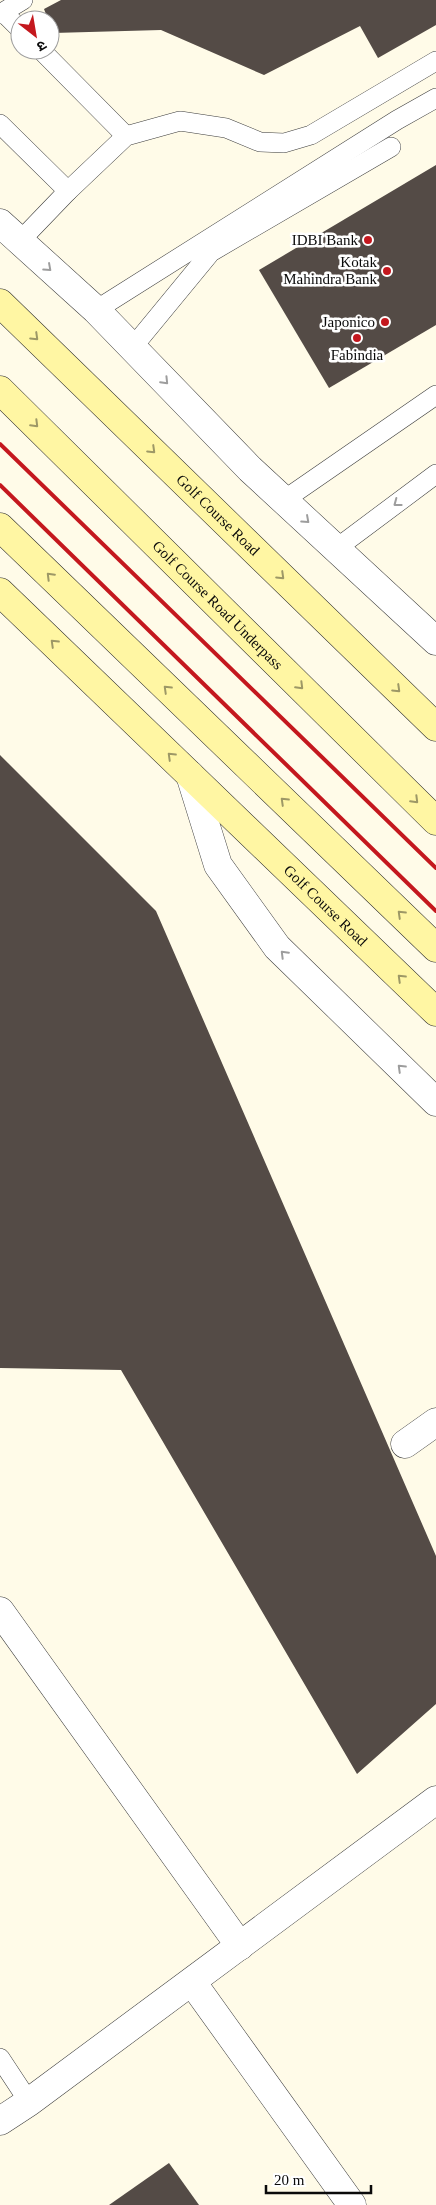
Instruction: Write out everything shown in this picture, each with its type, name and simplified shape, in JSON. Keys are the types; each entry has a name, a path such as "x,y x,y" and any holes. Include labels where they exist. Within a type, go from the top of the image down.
{"main road":[{"name":"Golf Course Road","path":"0,303 436,727"},
{"name":"Golf Course Road Underpass","path":"0,390 436,821"},
{"path":"0,527 436,948"},
{"name":"Golf Course Road","path":"0,592 436,1012"}],"street":[{"path":"0,223 96,310 250,469 436,641"},
{"path":"190,775 218,865 277,947 436,1102"},
{"path":"405,1444 436,1422"},
{"path":"0,1611 240,1946"},
{"path":"0,2121 29,2102 192,1982 436,1800"},
{"path":"192,1982 352,2205"}],"lane":[{"path":"1,13 23,0"},
{"path":"51,60 126,136"},
{"path":"19,242 68,191 126,136 180,121 226,128 260,142 284,143 311,135 436,61"},
{"path":"96,310 380,130 436,98"},
{"path":"0,124 68,191"},
{"path":"132,348 212,252 391,147"},
{"path":"284,500 436,395"},
{"path":"337,548 436,474"},
{"path":"0,2058 29,2102"}],"building":[{"path":"61,0 436,0 436,25 378,58 360,26 264,75 161,30 60,33 60,10 44,9"},
{"path":"436,165 436,325 329,388 259,270"},
{"path":"0,755 156,911 436,1556 436,1704 357,1774 121,1370 0,1368"},
{"path":"169,2163 199,2205 109,2205"}],"railway":[{"path":"0,444 436,868"},
{"path":"0,485 436,911"}],"place":[{"name":"IDBI Bank","path":"368,240"},
{"name":"Kotak Mahindra Bank","path":"387,271"},
{"name":"Japonico","path":"385,322"},
{"name":"Fabindia","path":"357,338"}]}
